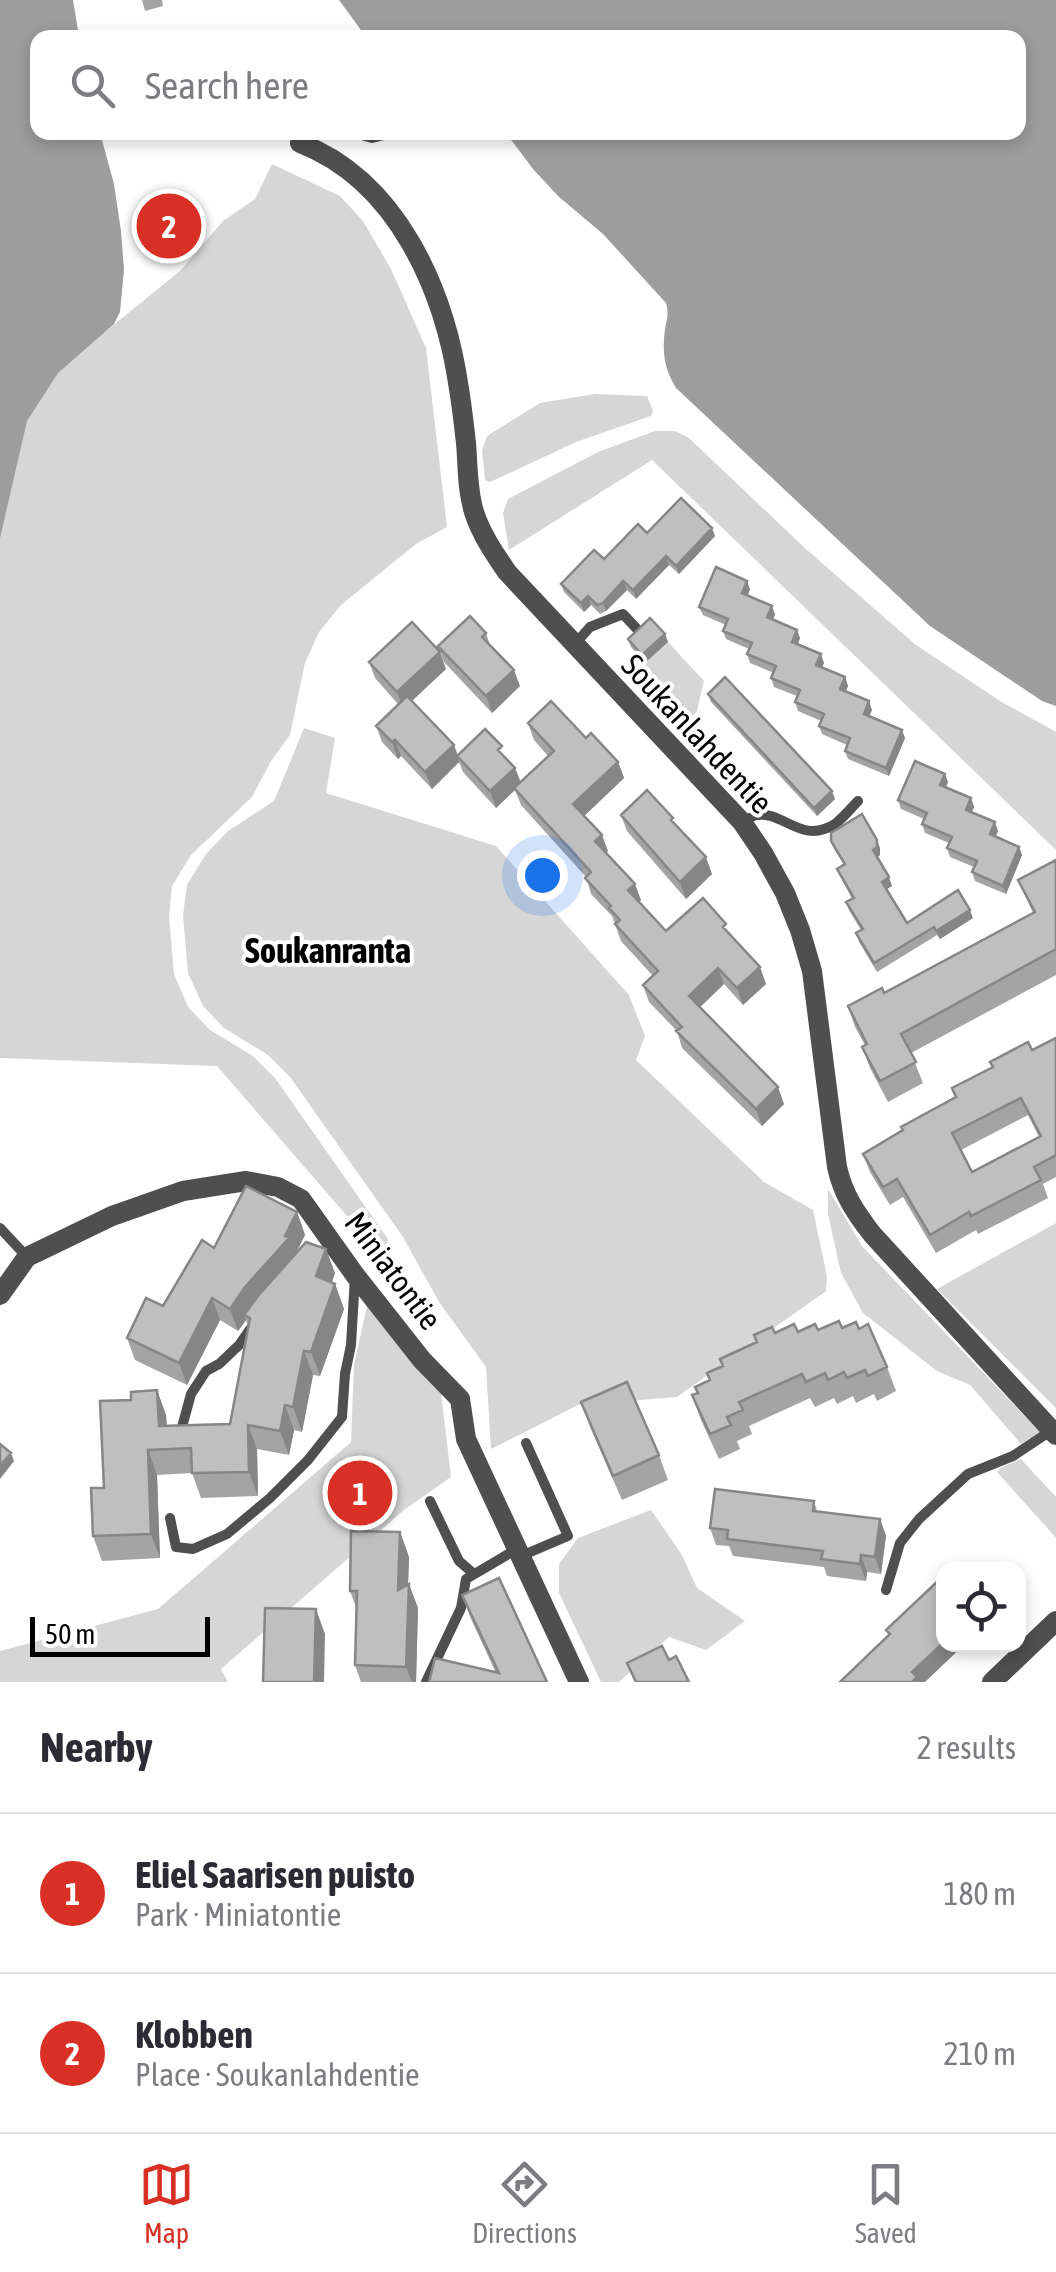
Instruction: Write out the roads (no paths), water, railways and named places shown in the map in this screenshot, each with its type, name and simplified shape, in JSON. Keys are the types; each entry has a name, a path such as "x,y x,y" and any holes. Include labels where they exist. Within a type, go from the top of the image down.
{"street":[{"name":"Soukanlahdentie","path":"300,143 320,151 363,180 386,206 418,258 443,316 454,354 470,491 481,530 507,572 742,822 785,893 812,971 832,1135 842,1189 854,1211 1054,1433"},
{"name":"Miniatontie","path":"0,1295 27,1257 112,1216 184,1190 246,1180 278,1187 301,1199 327,1248 460,1400 466,1439 579,1682"},
{"path":"992,1682 1056,1621"}],"lane":[{"path":"574,645 590,627 623,614 636,628"},
{"path":"742,822 756,814 803,830 820,829 834,824 858,801"},
{"path":"0,1228 27,1257"},
{"path":"170,1518 176,1547 193,1548 227,1534 308,1460 342,1418 354,1275"},
{"path":"182,1427 191,1394 206,1371 220,1364 239,1345 260,1315"},
{"path":"886,1590 900,1543 918,1519 968,1474 1054,1433"},
{"path":"426,1682 461,1608 466,1578 520,1552 568,1536 526,1442"},
{"path":"430,1501 459,1562 474,1574"}],"place":[{"name":"Klobben","path":"169,226"},
{"name":"Eliel Saarisen puisto","path":"360,1493"}],"district":[{"name":"Soukanranta","path":"328,951"}]}
